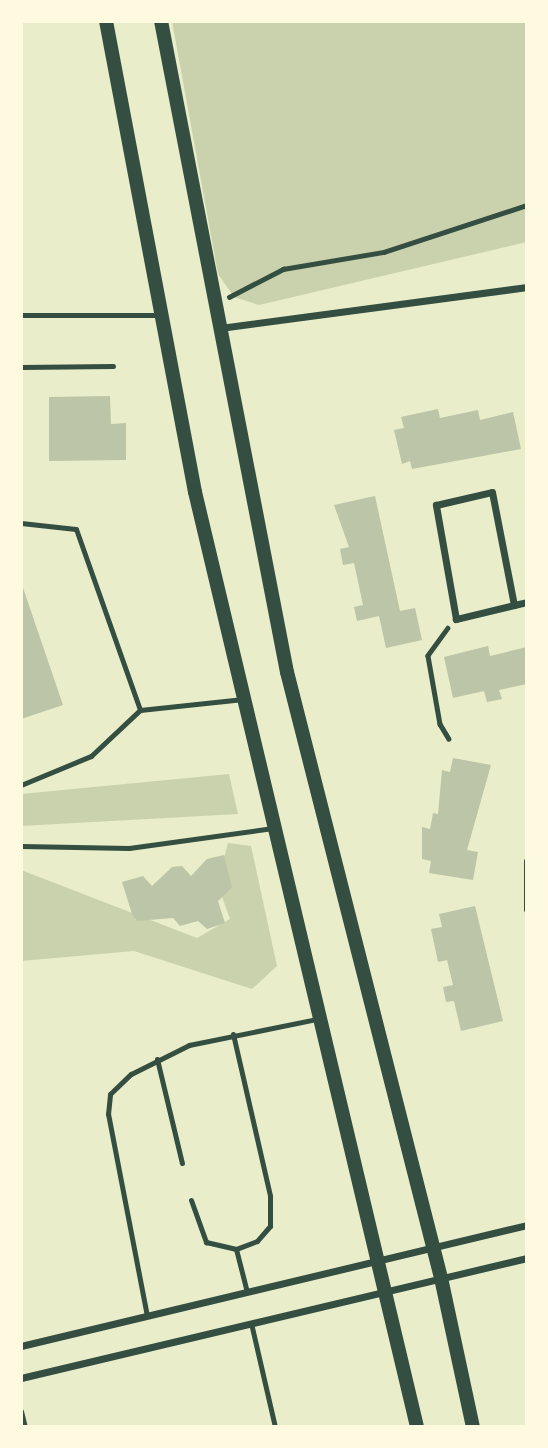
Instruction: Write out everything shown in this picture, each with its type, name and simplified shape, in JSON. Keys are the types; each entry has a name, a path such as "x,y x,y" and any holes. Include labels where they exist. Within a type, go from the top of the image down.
{"main road":[{"path":"106,21 160,315 243,699 374,1261 417,1427"},
{"path":"161,21 287,672 441,1278 473,1427"}],"street":[{"path":"222,328 527,287"},
{"path":"514,605 492,492 436,505 456,620 527,602"},
{"path":"527,861 527,909"},
{"path":"21,1346 527,1225"},
{"path":"21,1378 527,1258"}],"lane":[{"path":"21,315 160,315"},
{"path":"21,367 113,366"},
{"path":"21,523 76,529 140,710"},
{"path":"21,785 91,755 140,710 243,699"},
{"path":"21,846 129,848 273,828"},
{"path":"147,1316 108,1114 110,1094 157,1059 233,1034 317,1019"},
{"path":"191,1200 206,1242 236,1249 257,1241 270,1226 270,1206 233,1034"},
{"path":"157,1059 182,1163"},
{"path":"236,1249 247,1292"},
{"path":"251,1323 275,1427"},
{"path":"21,1411 25,1427"}],"path":[{"path":"222,328 226,298 283,269 384,253 527,205"},
{"path":"449,739 440,724 428,656 456,620"}],"green space":[{"path":"172,21 527,21 527,242 259,305 234,297 218,274"},
{"path":"229,774 238,814 21,826 21,794"},
{"path":"228,843 251,846 277,966 252,989 134,951 21,961 21,870 197,938 230,919 217,883"}],"building":[{"path":"110,396 111,424 126,423 126,460 49,461 49,397"},
{"path":"438,409 440,418 478,410 480,420 513,412 521,449 412,469 410,461 402,464 394,430 404,428 401,417"},
{"path":"375,496 400,611 415,608 422,640 386,648 379,616 357,621 354,607 363,605 354,563 343,565 340,549 349,547 334,505"},
{"path":"21,582 63,705 21,719"},
{"path":"488,646 490,656 527,647 527,684 499,690 502,699 487,702 484,691 453,698 444,657"},
{"path":"453,758 491,765 467,850 478,852 473,880 429,873 431,861 422,859 422,827 430,829 433,813 438,814 442,770 450,772"},
{"path":"224,855 232,887 218,901 225,923 207,929 198,921 180,926 173,918 137,921 132,914 122,882 143,876 152,886 172,867 182,866 191,876 207,859"},
{"path":"475,906 503,1021 461,1031 454,1001 446,1002 443,987 453,985 447,960 438,962 431,929 442,927 439,914"}]}
